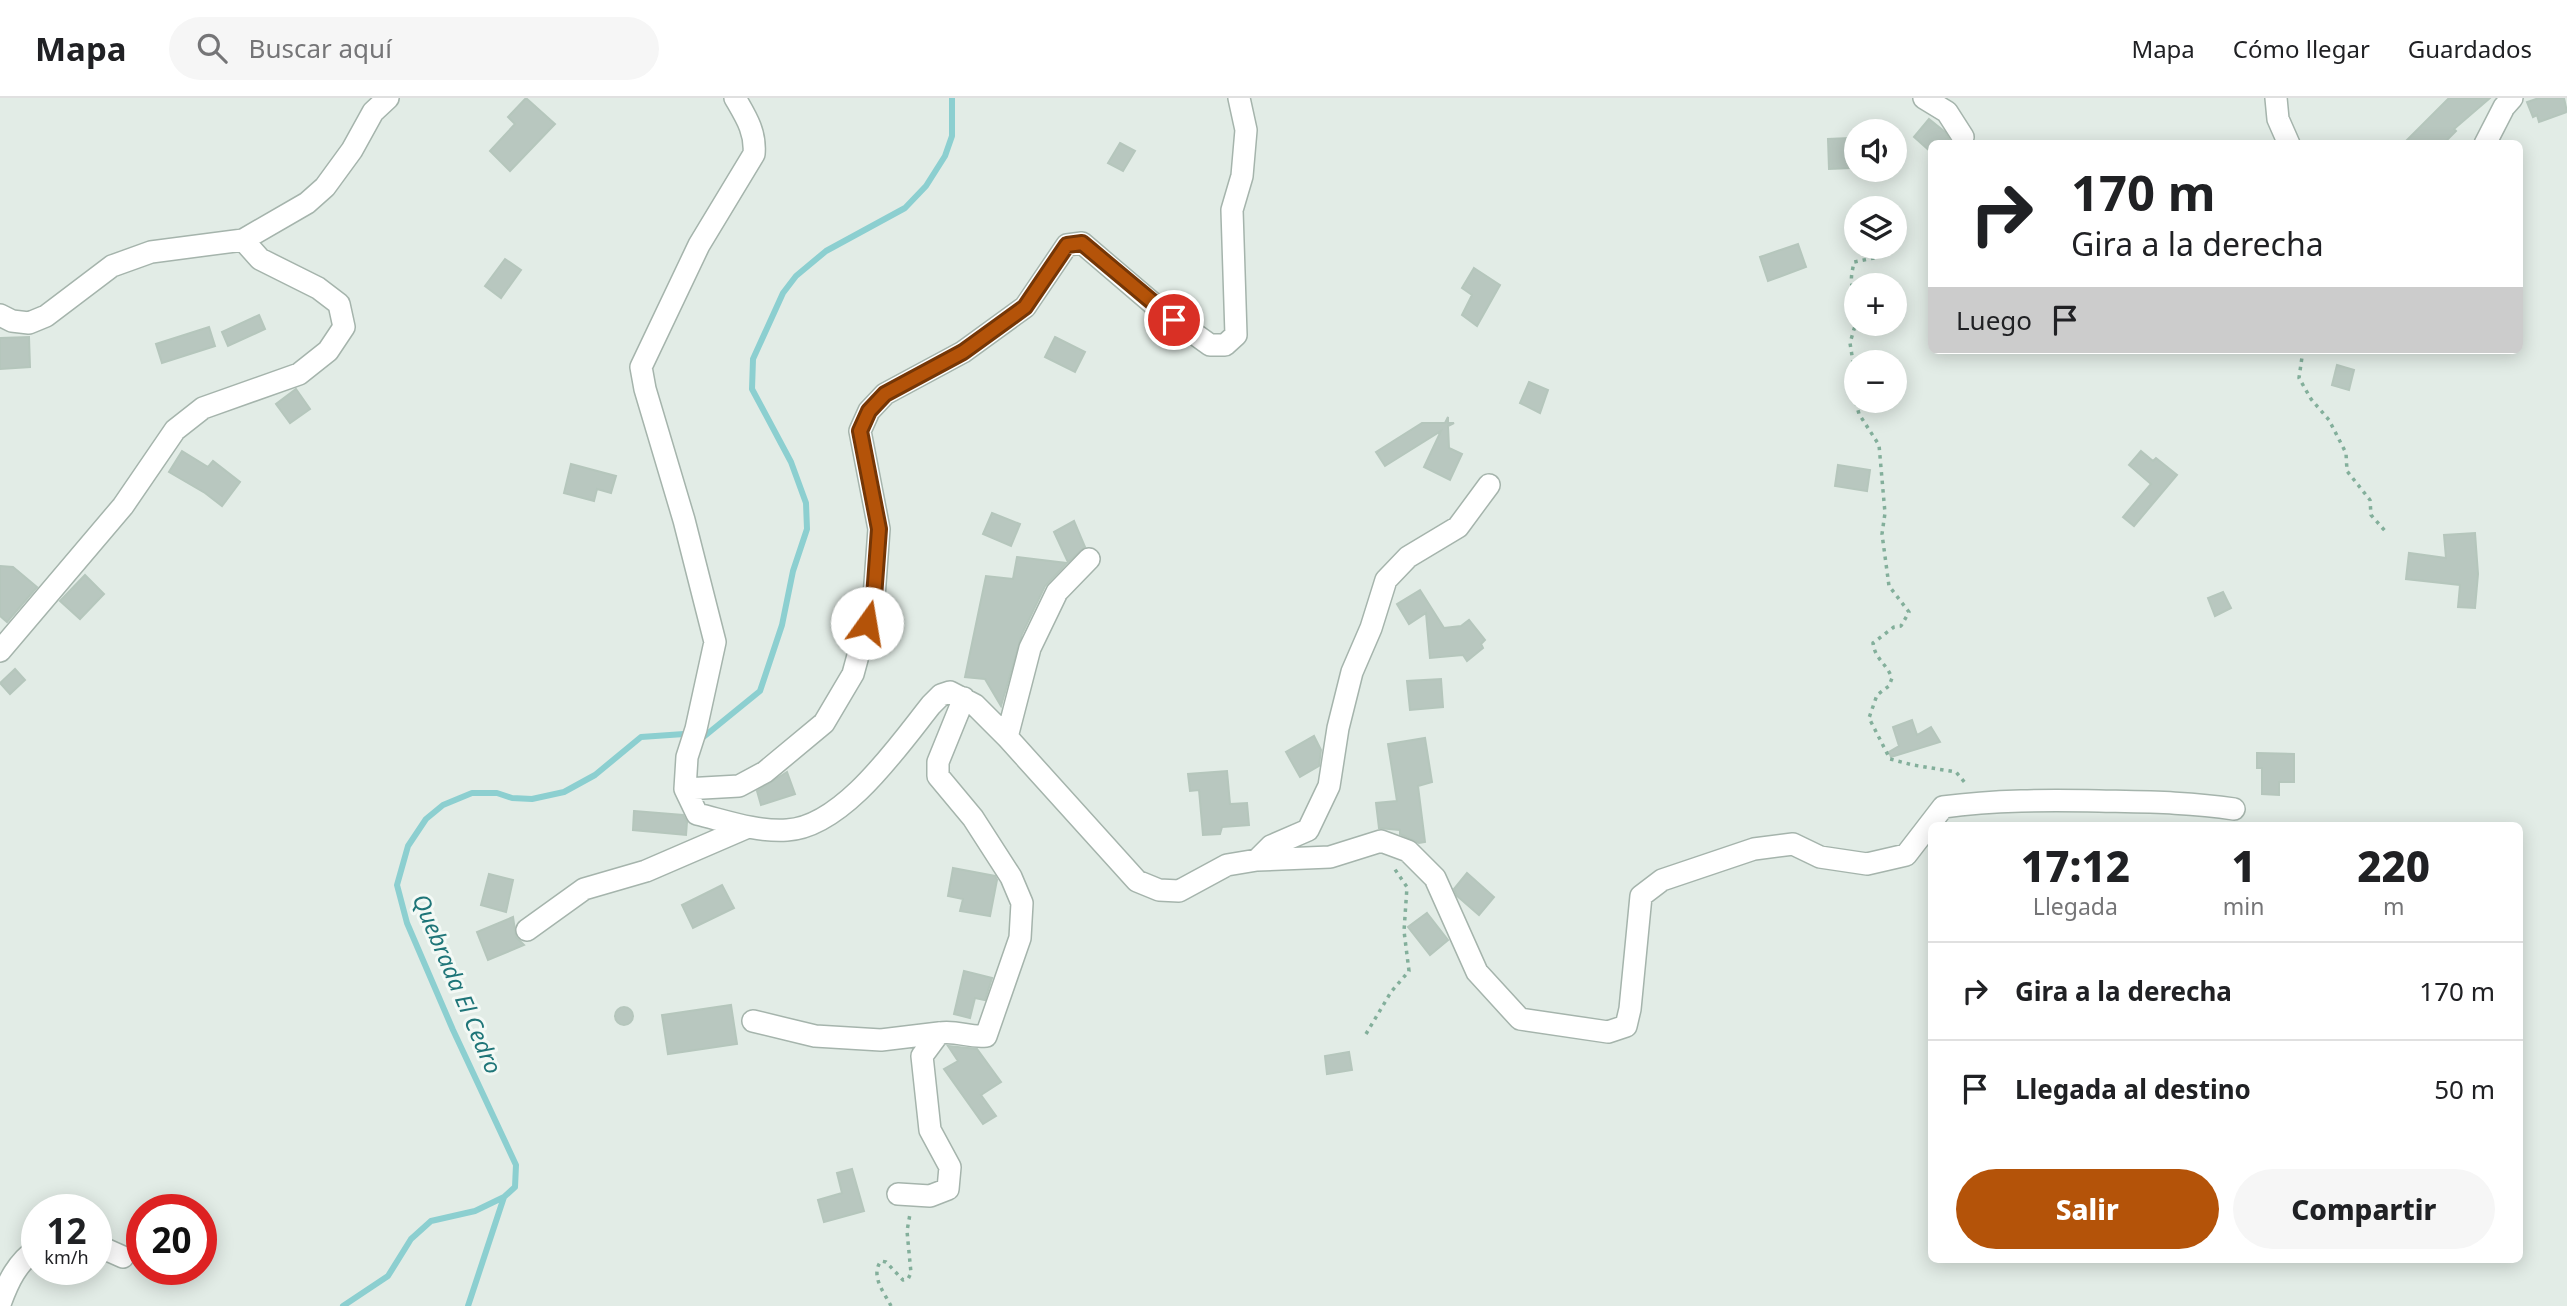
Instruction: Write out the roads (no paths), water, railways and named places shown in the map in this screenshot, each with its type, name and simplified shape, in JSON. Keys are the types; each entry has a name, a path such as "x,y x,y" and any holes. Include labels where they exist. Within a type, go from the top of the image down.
{"street":[{"path":"0,315 12,321 29,323 46,316 111,266 151,252 243,240 307,203 325,187 352,150 373,112 388,98"},
{"path":"735,98 751,126 755,140 754,154 699,245 641,367 715,642 696,729 687,757 685,789 697,814 748,827 790,830 817,823 869,782 931,705 941,695 950,692 975,705 1007,737 1137,881 1159,890 1179,891 1227,865 1257,860 1330,857 1381,841 1408,851 1435,878 1477,972 1520,1019 1608,1032 1626,1026 1641,896 1662,880 1754,849 1793,844 1820,857 1867,864 1906,855 1928,826"},
{"path":"685,789 739,786 765,772 824,723 853,674 874,597 879,529 860,431 869,411 885,394 963,352 1025,307 1067,245 1082,243 1157,307 1210,345 1225,345 1237,335 1232,210 1242,176 1246,130 1238,98"},
{"path":"1924,98 1947,112 1963,137"},
{"path":"2276,98 2278,119 2287,140"},
{"path":"2487,140 2504,107 2512,98"},
{"path":"0,651 123,506 175,429 203,408 299,374 328,351 344,327 339,304 318,288 260,259 243,240"},
{"path":"1257,860 1271,846 1308,831 1324,797 1329,786 1338,728 1352,672 1371,628 1386,580 1408,557 1458,527 1489,485"},
{"path":"1007,737 1030,648 1057,592 1089,559"},
{"path":"753,1021 815,1036 881,1040 954,1030 975,1038 986,1037 1020,938 1022,903 1011,877 973,818 938,776 938,762 964,698"},
{"path":"1931,822 1943,807 1981,802 2036,800 2193,803 2234,809"},
{"path":"527,930 584,889 646,871 748,827"},
{"path":"898,1194 930,1196 948,1189 950,1167 930,1130 922,1056 939,1033"},
{"path":"112,1252 123,1257"},
{"path":"0,1304 7,1284 21,1262"}],"waterway":[{"name":"Quebrada El Cedro","path":"701,739 760,691 782,625 793,571 807,529 806,503 791,462 752,389 753,359 783,293 796,276 826,251 905,208 926,186 945,156 952,136 952,98"},
{"name":"Quebrada El Cedro","path":"343,1306 388,1276 411,1239 431,1221 475,1211 504,1197 515,1187 516,1165 407,923 397,885 408,846 426,819 443,805 472,793 497,793 512,798 532,799 564,792 595,775 641,737 684,734"},
{"path":"468,1306 504,1197"}]}
